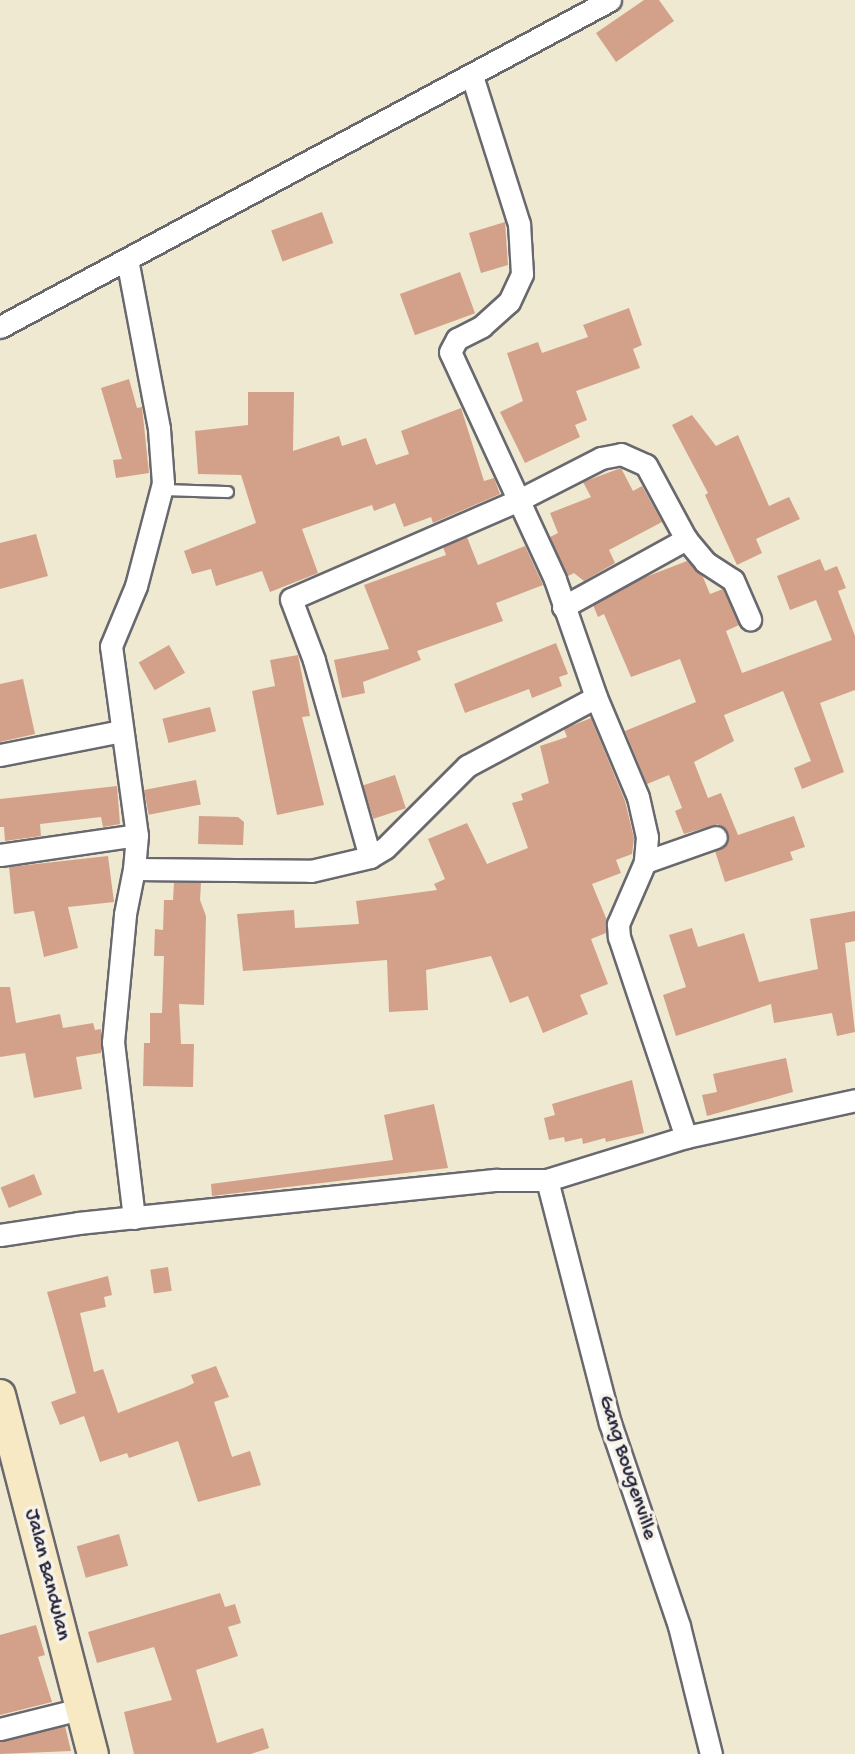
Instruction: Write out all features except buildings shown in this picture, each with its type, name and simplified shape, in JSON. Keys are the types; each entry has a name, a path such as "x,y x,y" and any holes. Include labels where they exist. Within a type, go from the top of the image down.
{"street":[{"path":"0,327 610,0"},
{"path":"472,76 519,224 522,274 509,302 457,339 450,352 519,500 638,797 647,837 645,862 618,924 619,937 686,1138"},
{"path":"127,259 159,429 162,490 136,586 111,646 137,835 134,869 125,914 113,1042 134,1218"},
{"path":"370,857 314,660 291,599 519,500 601,458 635,457 646,465 686,539 705,562 733,580 750,619"},
{"path":"563,607 686,539"},
{"path":"134,869 311,871 370,857 385,848 467,766 596,697"},
{"path":"0,755 121,731"},
{"path":"0,855 137,835"},
{"path":"645,862 716,837"},
{"path":"0,1235 134,1218 497,1180 547,1180 686,1138 855,1100"},
{"name":"Gang Bougenville","path":"547,1180 610,1423 679,1626 711,1754"},
{"name":"Jalan Bandulan","path":"0,1395 5,1438 93,1754"},
{"path":"0,1729 80,1709"}],"lane":[{"path":"162,490 228,492"}]}
